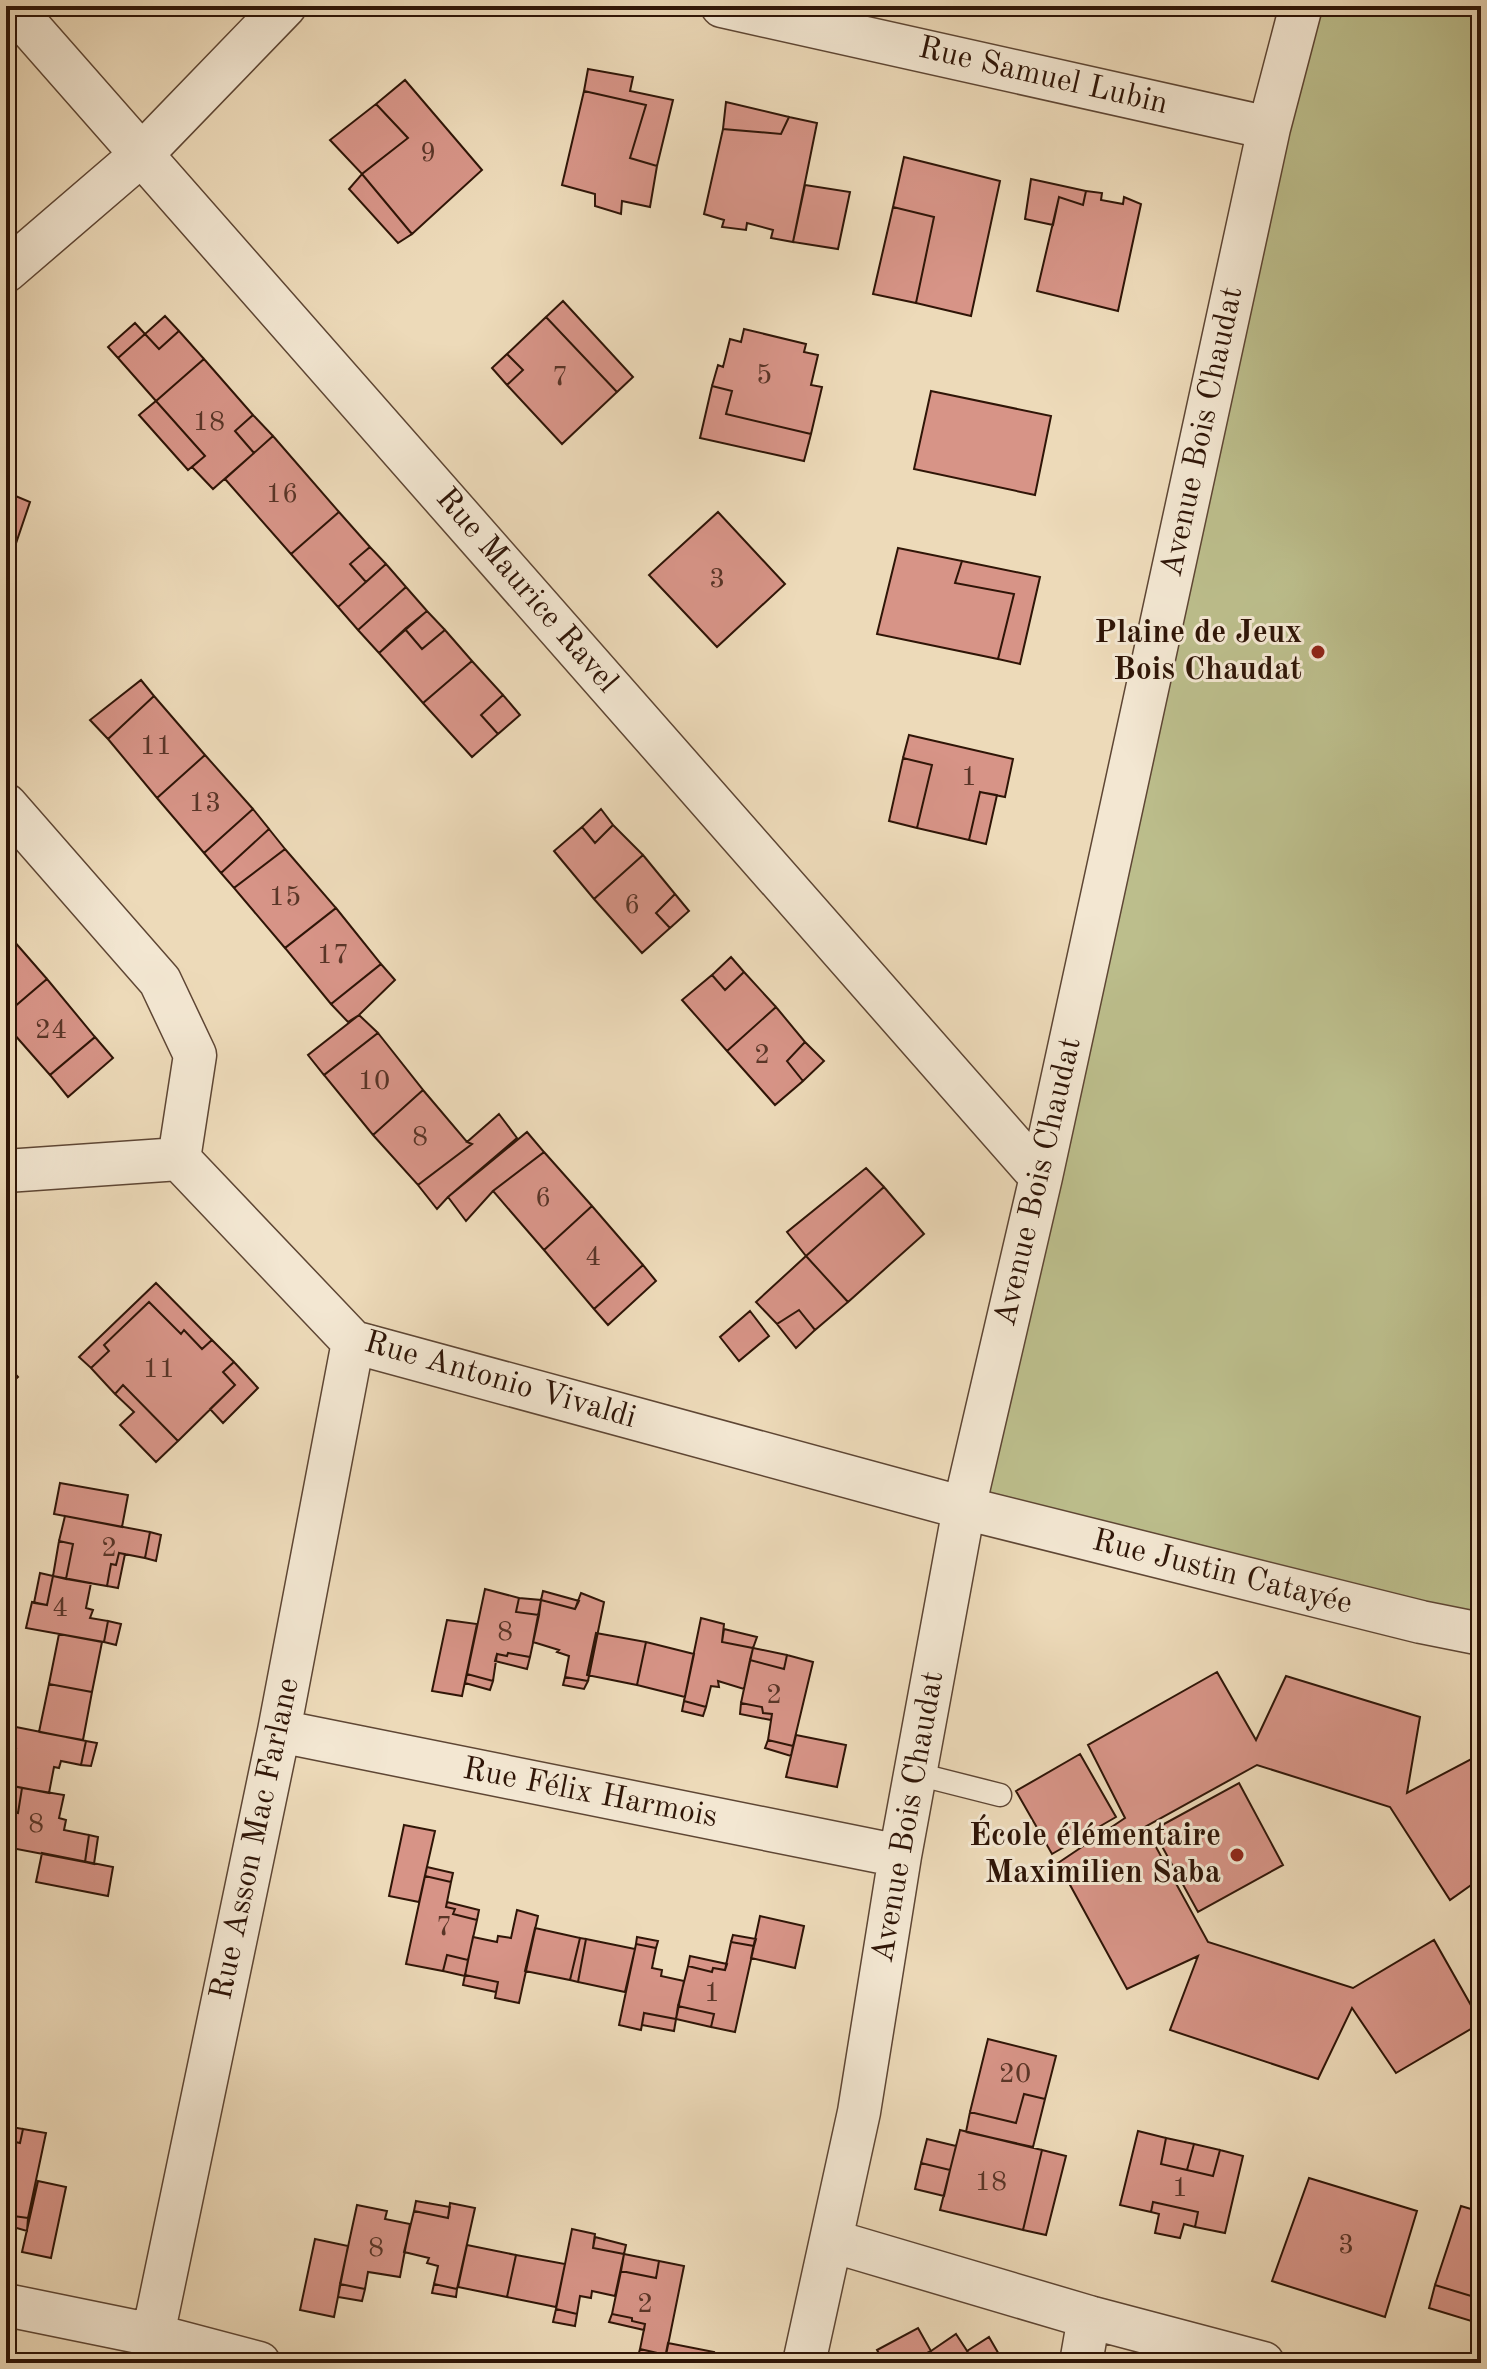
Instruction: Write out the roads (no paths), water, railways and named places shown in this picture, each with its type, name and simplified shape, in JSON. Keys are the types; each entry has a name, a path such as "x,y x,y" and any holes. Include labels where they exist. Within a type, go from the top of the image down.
{"street":[{"name":"Rue Maurice Ravel","path":"11,6 1041,1177"},
{"path":"6,271 141,155 285,6"},
{"name":"Rue Samuel Lubin","path":"722,6 1269,128"},
{"name":"Avenue Bois Chaudat","path":"804,2363 859,2112 900,1856 964,1508 1041,1177 1269,128 1301,6"},
{"path":"6,805 160,981 195,1055 179,1159 6,1171"},
{"name":"Rue Antonio Vivaldi","path":"179,1159 353,1342 964,1508"},
{"name":"Rue Asson Mac Farlane","path":"153,2335 279,1731 353,1342"},
{"name":"Rue Justin Catayée","path":"964,1508 1421,1622 1481,1634"},
{"name":"Rue Félix Harmois","path":"279,1731 900,1856"},
{"path":"832,2241 1089,2317 1263,2363"},
{"path":"6,2305 153,2335 259,2363"},
{"path":"1081,2363 1089,2317"}],"lane":[{"path":"917,1774 1000,1795"}],"place":[{"name":"Plaine de Jeux Bois Chaudat","path":"1318,652"},
{"name":"École élémentaire Maximilien Saba","path":"1237,1855"}]}
